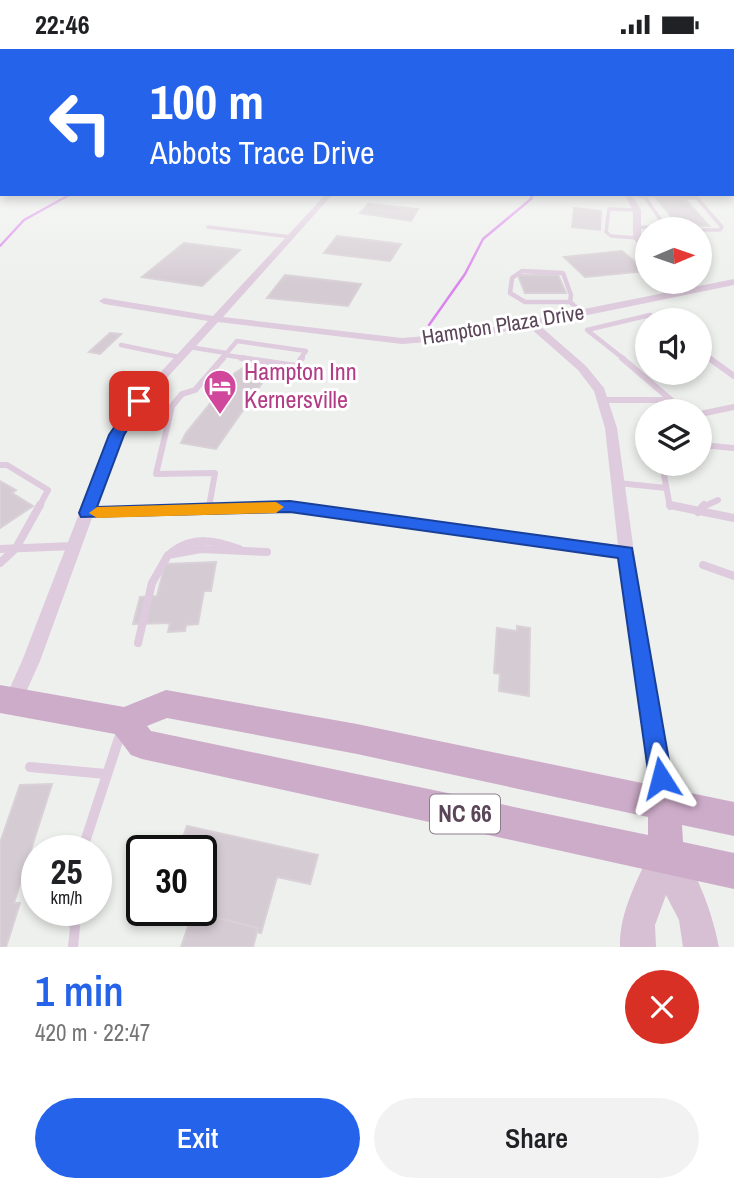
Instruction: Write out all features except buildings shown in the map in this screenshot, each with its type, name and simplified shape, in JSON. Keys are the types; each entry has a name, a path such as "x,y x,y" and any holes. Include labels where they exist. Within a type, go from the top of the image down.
{"main road":[{"path":"6,700 124,721"},
{"name":"NC 66","path":"734,819 357,739 166,703 124,721 142,744 734,871"},
{"path":"638,947 636,925 665,857 665,805"},
{"path":"665,857 696,917 701,947"}],"street":[{"path":"6,700 32,661 116,435 128,414 324,201"},
{"path":"631,201 637,217"},
{"name":"Hampton Plaza Drive","path":"712,286 734,282"},
{"name":"Hampton Plaza Drive","path":"104,301 216,319 402,341 464,335 531,324 670,294"},
{"path":"531,324 582,368 600,390 611,428 626,552 665,805"},
{"path":"87,513 290,507 626,552"}],"lane":[{"path":"647,201 659,217"},
{"path":"700,201 722,227 712,231"},
{"path":"635,239 611,236 606,232 609,209 637,210"},
{"path":"208,227 291,237"},
{"path":"570,302 571,295 563,273 522,271 512,278 510,293 518,300 570,302 583,313"},
{"path":"635,319 587,330 635,368"},
{"path":"189,347 225,354 296,366 306,351 237,341 225,354 195,390 182,394 172,406 156,474 215,473 209,509"},
{"path":"121,345 179,357"},
{"path":"712,360 734,376"},
{"path":"657,385 670,399"},
{"path":"603,400 635,400"},
{"path":"712,413 734,407"},
{"path":"719,412 734,414"},
{"path":"712,446 734,448"},
{"path":"0,465 7,465 48,490 16,548 0,563"},
{"path":"664,476 670,507 734,518"},
{"path":"618,483 666,488"},
{"path":"698,512 705,504 718,500"},
{"path":"0,549 73,546"},
{"path":"138,643 158,569 168,555 182,551 267,552"},
{"path":"703,565 734,576"},
{"path":"87,835 124,721"},
{"path":"30,767 106,774"},
{"path":"73,947 77,926"}],"waterway":[{"path":"0,246 24,220 59,201"},
{"path":"429,325 465,274 483,239 529,201"}],"slow traffic":[{"path":"97,513 276,507"}],"place":[{"name":"Hampton Inn Kernersville","path":"220,416"}],"route":[{"path":"139,401 116,435 87,513 290,507 626,552 661,778"}]}
